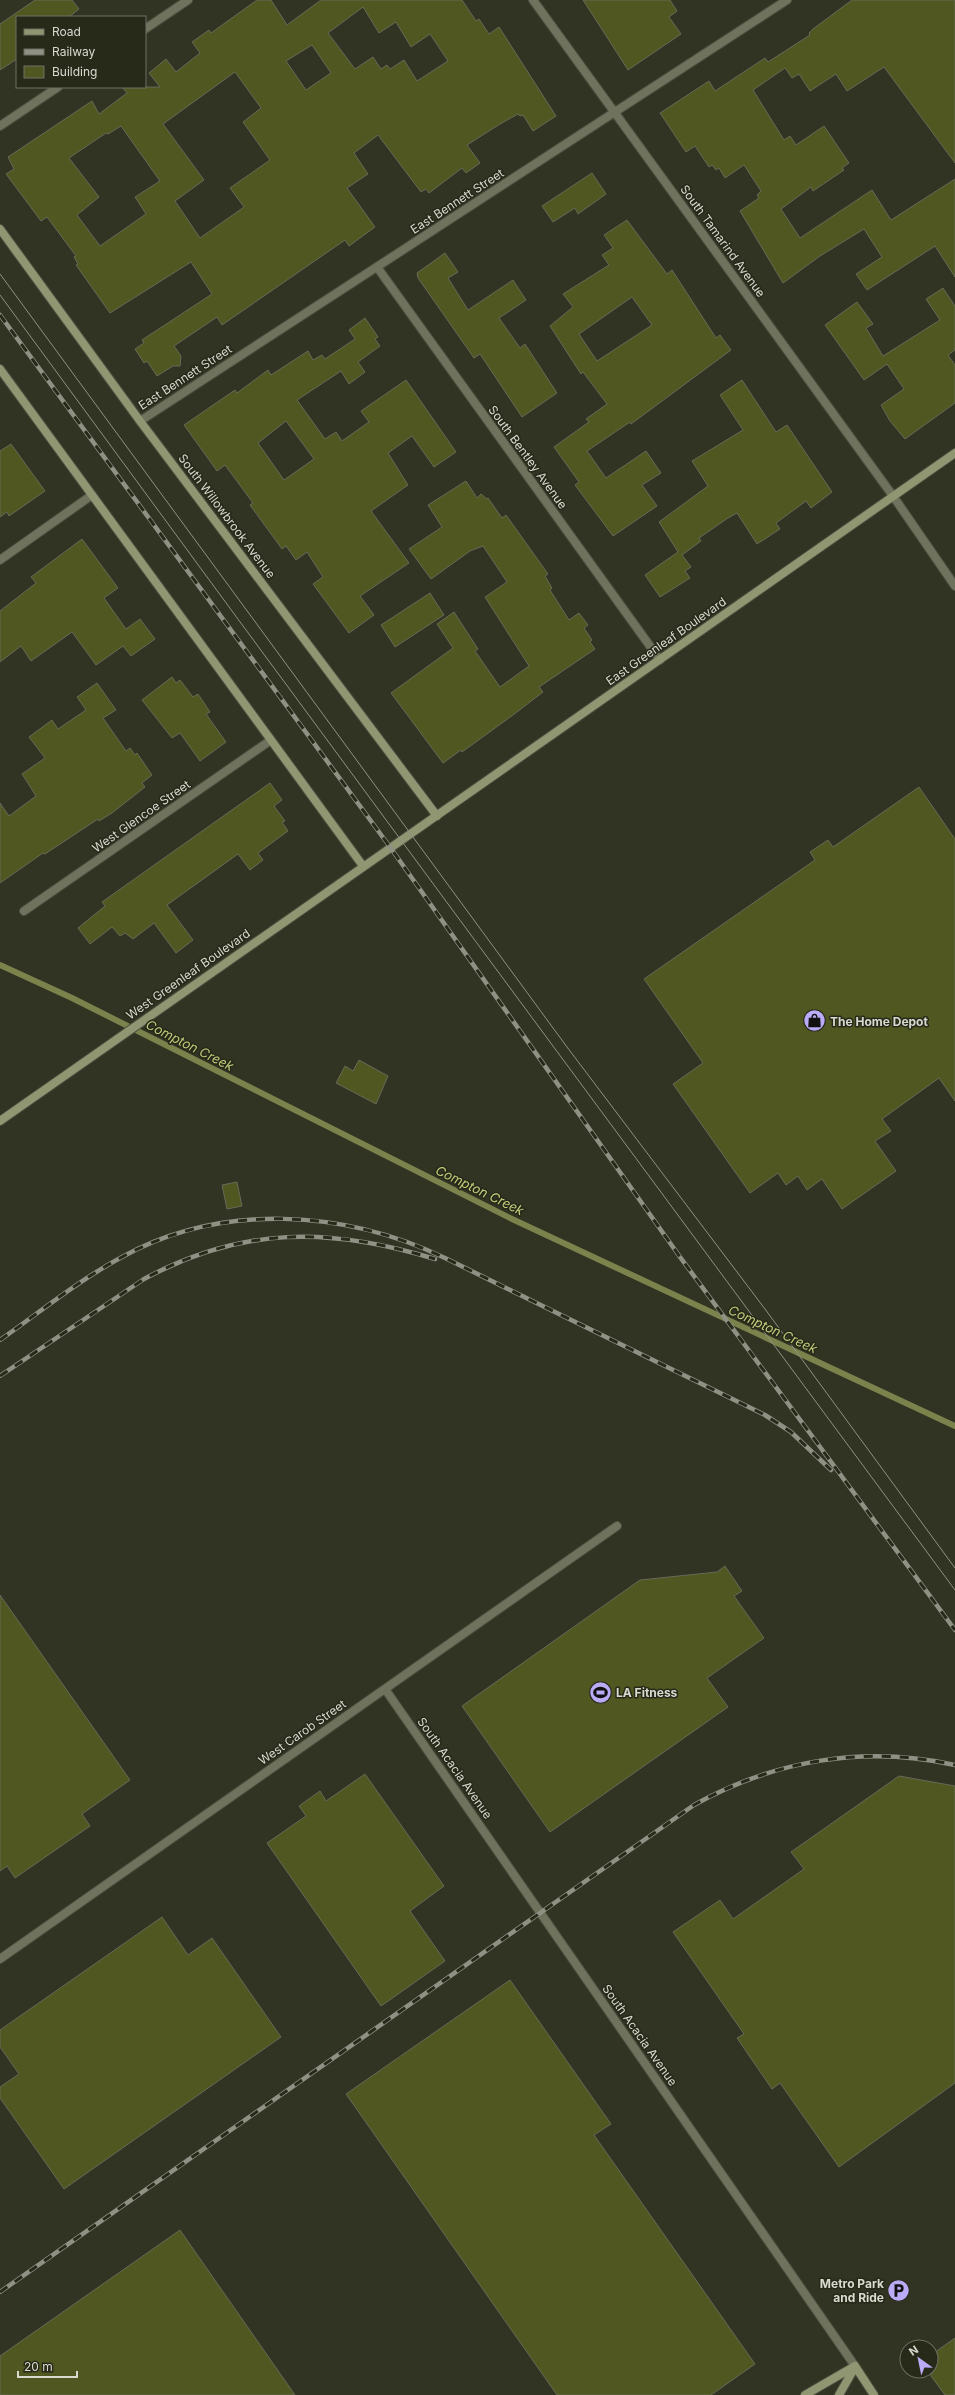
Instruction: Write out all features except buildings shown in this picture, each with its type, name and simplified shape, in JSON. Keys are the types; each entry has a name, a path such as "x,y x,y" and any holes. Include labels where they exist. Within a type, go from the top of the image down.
{"street":[{"path":"146,28 188,0"},
{"name":"South Tamarind Avenue","path":"533,0 616,112 893,496 955,586"},
{"name":"East Bennett Street","path":"140,421 787,0"},
{"path":"0,126 57,88"},
{"name":"South Willowbrook Avenue","path":"0,229 140,421 437,816"},
{"name":"South Bentley Avenue","path":"377,267 660,660"},
{"path":"0,369 362,866"},
{"name":"East Greenleaf Boulevard","path":"390,848 955,453"},
{"path":"0,560 92,495"},
{"name":"West Glencoe Street","path":"24,911 271,740"},
{"name":"West Greenleaf Boulevard","path":"0,1121 362,866 390,848"},
{"name":"West Carob Street","path":"0,1958 617,1526"},
{"name":"South Acacia Avenue","path":"385,1689 874,2395"},
{"path":"805,2395 855,2366"},
{"path":"839,2395 855,2366"}],"waterway":[{"name":"Compton Creek","path":"0,965 72,998 512,1219 955,1426"}],"tram line":[{"path":"0,274 567,1047 765,1309 955,1568"},
{"path":"0,295 955,1590"}],"railway":[{"path":"0,315 390,847 680,1257 955,1630"},
{"path":"0,1340 90,1276 122,1257 160,1239 201,1227 242,1220 284,1219 325,1222 366,1230 407,1242 445,1258 765,1415 791,1432 831,1470"},
{"path":"0,1376 144,1279 181,1262 216,1249 252,1241 287,1237 323,1237 359,1241 396,1248 435,1259"},
{"path":"0,2292 694,1805 756,1777 788,1767 821,1761 854,1757 887,1756 921,1759 955,1765"}],"place":[{"name":"The Home Depot","path":"814,1021"},
{"name":"LA Fitness","path":"600,1692"},
{"name":"Metro Park and Ride","path":"899,2290"}]}
